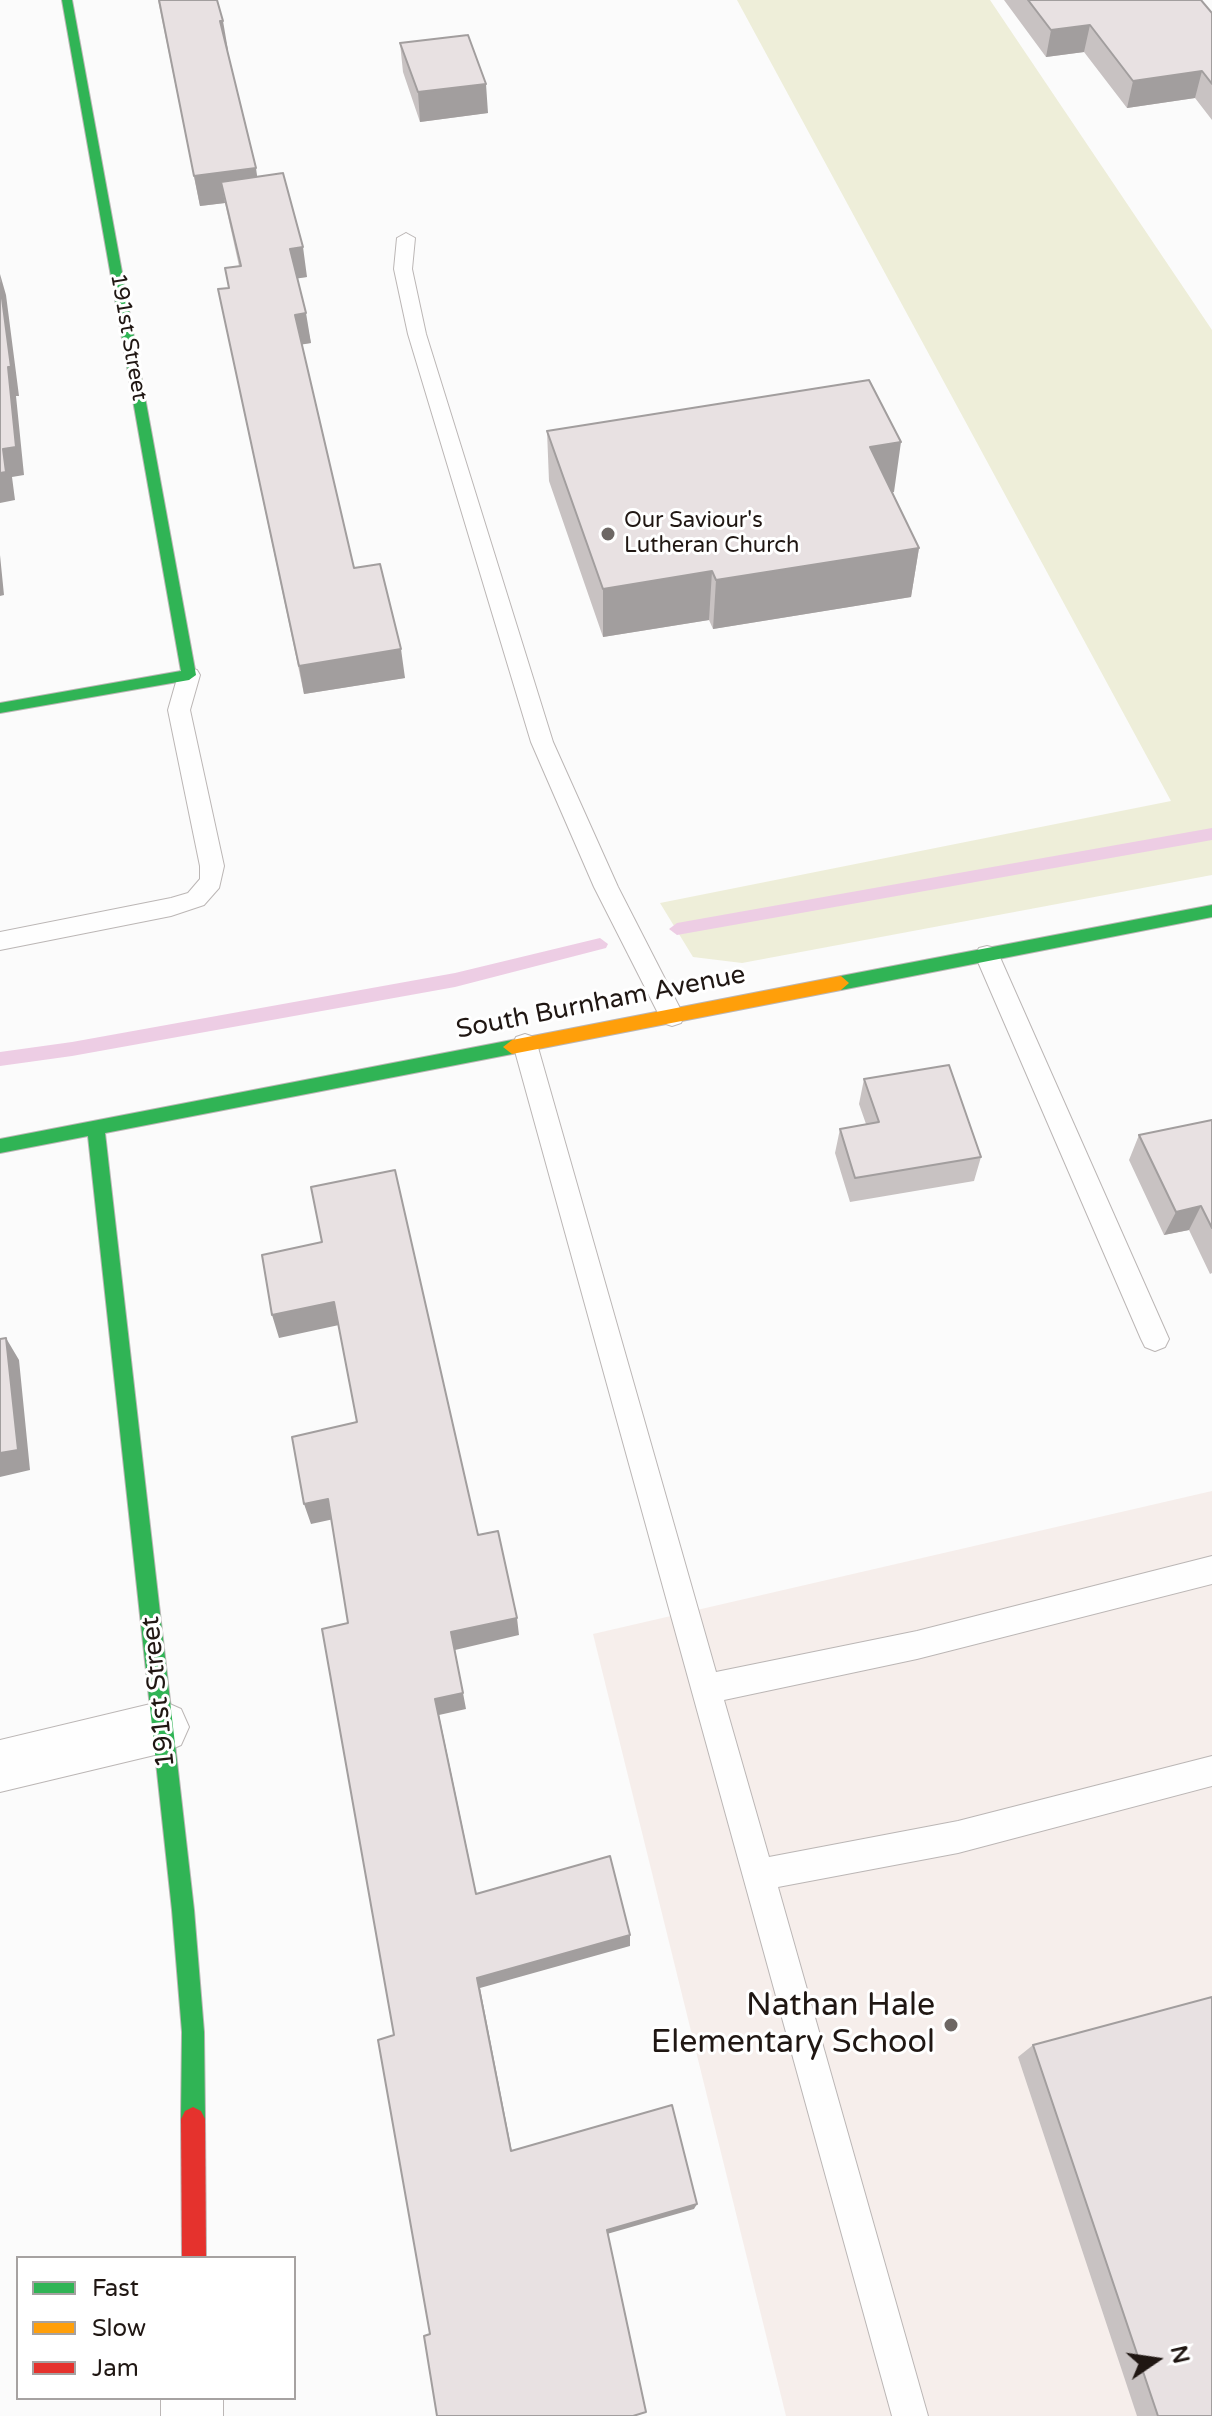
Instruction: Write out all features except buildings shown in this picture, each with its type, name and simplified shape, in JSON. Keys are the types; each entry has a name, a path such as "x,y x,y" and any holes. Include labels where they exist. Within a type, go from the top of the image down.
{"street":[{"name":"191st Street","path":"67,0 189,675"},
{"path":"0,708 189,675"},
{"name":"South Burnham Avenue","path":"0,1146 1212,911"},
{"name":"191st Street","path":"96,1128 163,1727 193,2032 194,2256"},
{"path":"0,1766 163,1727"}],"lane":[{"path":"406,238 403,269 417,334 542,742 606,887 672,1016"},
{"path":"0,941 171,907 196,899 211,882 212,866 179,710 189,675"},
{"path":"987,955 1155,1339"},
{"path":"525,1044 910,2416"},
{"path":"707,1689 917,1645 1212,1570"},
{"path":"760,1875 958,1837 1212,1771"}],"shaded area":[{"name":"Nathan Hale Elementary School","path":"1212,1491 1212,2416 786,2416 593,1634"}],"green space":[{"path":"737,0 990,0 1212,330 1212,875 742,963 693,957 660,903 1171,801"}],"waterway":[{"path":"677,929 1212,834"},
{"path":"0,1059 72,1049 455,980 600,944"}],"traffic: fast":[{"path":"0,708 189,675 67,0"},
{"path":"841,983 1212,911"},
{"path":"0,1146 512,1047"},
{"path":"96,1128 183,1910 193,2032 193,2119"}],"traffic: slow":[{"path":"512,1047 841,983"}],"traffic: jam":[{"path":"193,2119 194,2256"}],"place":[{"name":"Our Saviour's Lutheran Church","path":"608,534"},
{"name":"Nathan Hale Elementary School","path":"951,2025"}]}
